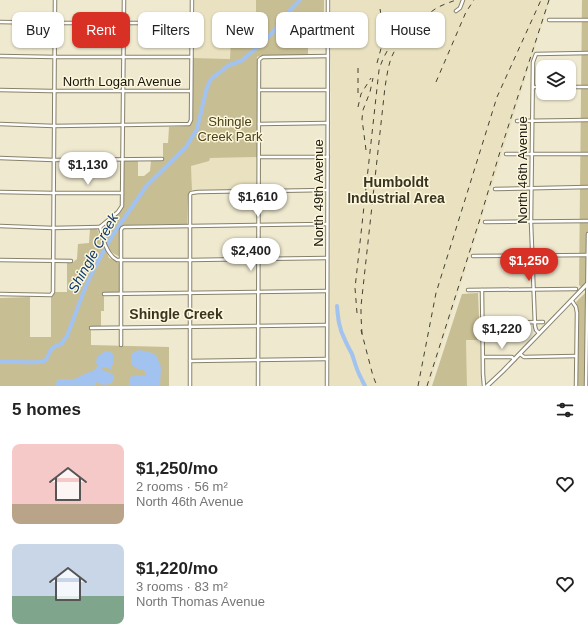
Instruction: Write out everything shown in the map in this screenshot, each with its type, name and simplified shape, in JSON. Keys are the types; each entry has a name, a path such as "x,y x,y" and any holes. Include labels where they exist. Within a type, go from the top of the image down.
{"main road":[{"path":"489,386 495,382 514,360 588,284"}],"street":[{"path":"55,0 55,12"},
{"path":"124,0 124,12"},
{"path":"192,0 192,12"},
{"name":"North 49th Avenue","path":"328,0 328,12"},
{"path":"456,11 460,8 463,0"},
{"path":"549,20 588,20"},
{"path":"0,22 12,22"},
{"path":"0,294 51,294 53,292 55,48"},
{"path":"0,226 53,228 100,227 120,210 122,206 123,48"},
{"path":"0,124 54,126 188,124 190,123 191,48"},
{"name":"North 49th Avenue","path":"327,386 328,48"},
{"name":"North 46th Avenue","path":"540,334 535,328 534,322 531,222 533,62 536,54 588,53"},
{"path":"0,56 191,57"},
{"path":"258,386 259,60 263,57 328,56"},
{"path":"576,87 588,87"},
{"name":"North Logan Avenue","path":"0,90 191,91"},
{"path":"259,90 328,90"},
{"path":"517,121 588,120"},
{"path":"259,124 328,123"},
{"path":"506,154 588,154"},
{"path":"259,158 328,157"},
{"path":"0,158 54,160 162,159"},
{"path":"495,189 588,187"},
{"path":"190,386 191,193 328,190"},
{"path":"0,192 122,193"},
{"path":"485,222 588,221"},
{"path":"121,345 122,228 327,224"},
{"path":"100,227 109,252 113,258 117,260 327,258"},
{"path":"586,386 588,234"},
{"path":"473,256 588,255"},
{"path":"0,260 71,261"},
{"path":"468,290 576,289"},
{"path":"482,290 484,386"},
{"path":"104,294 327,291"},
{"path":"572,301 576,307 577,313 576,386"},
{"path":"482,323 543,322"},
{"path":"91,328 327,325"},
{"path":"520,354 524,357 576,356"},
{"path":"483,358 512,357 514,360"},
{"path":"190,361 327,359"}],"shaded area":[{"path":"195,0 256,0 256,12 212,12 212,48 240,48 231,59 194,58 194,48 204,48 204,12 195,12"},
{"path":"331,0 550,0 429,386 330,386 331,48 368,48 368,12 331,12"},
{"path":"257,157 256,189 192,190 191,166 210,158"},
{"path":"466,340 480,340 481,386 467,386"}],"green space":[{"name":"Shingle Creek Park","path":"256,0 324,0 324,12 276,12 276,48 308,48 308,55 262,55 257,57 257,157 210,158 209,161 191,166 192,190 188,194 187,224 124,225 120,227 119,256 115,254 107,244 102,227 118,215 122,210 124,162 138,160 138,176 144,176 150,171 151,161 160,161 163,159 163,143 168,143 169,127 191,125 193,58 230,59 231,48 268,48 268,12 256,12"},
{"path":"582,0 588,0 588,386 578,386 578,309 576,302 586,292 579,285"},
{"path":"90,229 97,229 109,258 118,262 119,264 119,291 118,293 104,293 104,311 101,311 101,326 91,326 91,345 169,347 169,386 0,386 0,298 30,297 30,337 51,337 51,297 55,292 67,292 67,263 72,263 77,259 78,244 89,243"},
{"path":"478,293 480,340 466,340 467,386 432,386 462,294"}],"water":[{"path":"139,350 156,355 161,367 160,386 129,386 130,377 137,375 145,376 146,374 144,370 138,369 132,365 132,353"},
{"path":"105,351 110,351 113,354 111,369 103,367 102,369 114,375 114,380 112,382 106,385 96,382 94,386 77,386 76,384 73,386 56,386 58,379 74,379 92,372 98,365 96,363 97,357"}],"waterway":[{"name":"Shingle Creek","path":"0,362 41,362 46,359 55,346 61,344 67,336 85,288 112,236 147,185 186,147 197,129 206,91 211,79 229,65 241,61 252,52 272,33 300,0"},
{"path":"337,306 341,332 352,354 361,378"},
{"path":"362,380 365,386"}],"railway":[{"path":"362,334 361,306 385,87 390,62 400,43 421,20 437,8 456,0"},
{"path":"436,82 466,12 474,0"},
{"path":"418,386 436,293 497,97 541,0"},
{"path":"427,386 549,0"},
{"path":"377,63 382,45 382,20 380,9"},
{"path":"357,313 355,288 379,70 389,48"},
{"path":"358,68 358,98"},
{"path":"358,107 361,94 371,78"},
{"path":"366,150 362,119 363,110 370,92 373,78"},
{"path":"361,330 377,386"}],"district":[{"name":"Humboldt Industrial Area","path":"396,190"},
{"name":"Shingle Creek","path":"176,314"}]}
